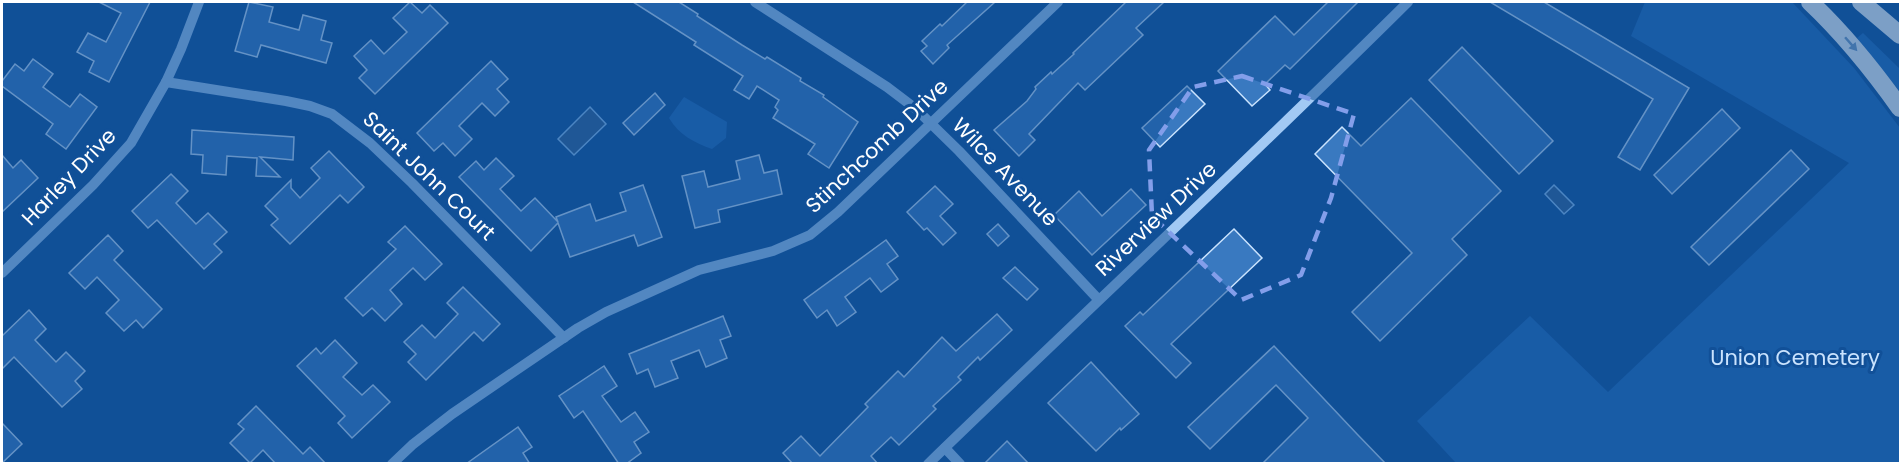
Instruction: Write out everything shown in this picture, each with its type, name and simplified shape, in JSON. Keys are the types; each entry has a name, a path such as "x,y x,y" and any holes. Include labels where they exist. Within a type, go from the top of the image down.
{"highway":[{"path":"1810,2 1858,52 1900,108"},
{"path":"1861,2 1900,35"}],"street":[{"name":"Harley Drive","path":"2,273 93,185 132,143 182,49 199,2"},
{"name":"Wilce Avenue","path":"755,2 902,98 931,123 1098,299"},
{"name":"Stinchcomb Drive","path":"392,464 452,414 606,312 699,270 773,252 810,235 838,212 1058,2"},
{"name":"Riverview Drive","path":"928,464 1098,299 1257,151 1408,2"},
{"name":"Saint John Court","path":"166,82 310,105 332,114 370,143 412,183 564,338"},
{"path":"945,448 960,464"}],"highlighted area":[{"path":"1242,76 1354,114 1331,198 1301,275 1241,300 1152,216 1149,150 1193,87"}],"green space":[{"name":"Union Cemetery","path":"1645,2 1792,2 1854,68 1900,128 1900,463 1456,463 1417,421 1530,316 1608,392 1849,163 1631,36"},
{"path":"1863,33 1900,69 1900,92 1857,38"},
{"path":"684,97 727,122 726,138 712,149 688,138 669,118"}],"shaded area":[{"path":"590,107 606,124 574,155 558,139"},
{"path":"1554,185 1574,205 1564,214 1545,194"}],"building":[{"path":"99,2 150,2 109,82 89,72 94,61 77,52 88,33 106,42 121,13"},
{"path":"249,2 273,7 269,22 299,30 303,15 326,21 321,40 332,43 326,63 261,45 257,57 235,51"},
{"path":"410,2 422,13 430,5 448,23 375,94 359,78 367,70 354,56 371,40 384,54 407,32 393,18"},
{"path":"633,2 679,2 742,45 801,78 800,81 824,95 823,97 858,122 829,168 808,154 815,144 773,118 778,110 775,107 779,100 757,86 749,99 734,90 743,76 694,45 696,42"},
{"path":"967,2 995,2 947,45 949,48 933,64 921,51 927,46 922,41"},
{"path":"1126,2 1164,2 1136,28 1143,35 1085,90 1078,83 1029,134 1035,140 1019,156 994,130 1027,101 1036,89 1035,87 1074,54"},
{"path":"1328,2 1358,2 1290,69 1285,65 1265,84 1270,90 1252,106 1218,71 1275,16 1294,35"},
{"path":"1490,2 1544,2 1689,88 1640,170 1618,157 1653,99"},
{"path":"1462,47 1553,141 1519,174 1429,80"},
{"path":"33,59 53,74 43,87 70,107 80,94 97,107 66,149 46,134 53,124 2,86 2,81 15,64 24,71"},
{"path":"491,61 508,79 497,89 509,102 495,116 482,103 459,126 472,139 455,156 443,143 434,151 417,133"},
{"path":"1187,86 1205,104 1160,147 1142,128"},
{"path":"655,93 665,105 634,135 623,123"},
{"path":"1411,98 1501,191 1452,239 1467,255 1380,341 1352,312 1412,253 1315,154 1342,127 1361,146"},
{"path":"1722,109 1740,128 1672,194 1654,175"},
{"path":"192,130 294,137 293,160 260,157 280,177 256,176 257,158 227,156 226,175 202,173 203,155 191,154"},
{"path":"1791,150 1809,169 1709,265 1691,247"},
{"path":"329,151 364,187 348,203 340,195 290,244 271,225 278,219 265,206 291,180 291,188 300,198 320,178 311,168"},
{"path":"2,155 13,168 21,160 38,178 2,212"},
{"path":"759,155 764,173 777,170 782,194 718,210 720,222 695,228 682,176 704,171 708,187 740,179 736,161"},
{"path":"496,158 514,176 500,189 521,211 535,198 558,222 556,217 590,204 596,221 626,211 620,193 643,185 662,237 638,246 634,235 570,257 558,223 531,251 459,177 476,161 484,170"},
{"path":"171,174 188,191 176,203 196,224 208,213 227,232 214,244 222,252 204,269 157,220 148,228 132,211"},
{"path":"935,186 953,204 940,216 956,233 943,245 907,212"},
{"path":"1131,189 1146,205 1092,255 1054,215 1079,191 1102,216"},
{"path":"998,224 1009,236 998,246 987,234"},
{"path":"405,226 442,264 425,280 413,268 390,290 402,304 385,321 372,308 363,316 345,298 396,249 388,242"},
{"path":"1234,229 1262,258 1171,344 1191,363 1176,378 1125,326 1140,312 1143,315"},
{"path":"108,235 123,251 114,260 162,309 143,328 136,320 124,331 106,313 119,300 97,277 85,289 69,273"},
{"path":"886,240 898,256 887,264 898,279 881,292 870,278 845,297 856,312 837,326 827,310 817,318 804,300"},
{"path":"1015,267 1038,289 1027,300 1003,278"},
{"path":"463,287 500,324 483,341 474,332 426,380 408,362 416,354 404,342 422,325 435,338 458,314 447,303"},
{"path":"29,310 46,329 35,340 56,362 66,352 85,371 75,381 82,389 62,407 14,357 2,369 2,336"},
{"path":"997,314 1012,330 980,360 978,357 958,377 961,380 933,406 936,409 899,445 891,437 871,456 878,464 793,464 783,453 801,436 820,456 868,407 865,404 898,371 904,377 942,337 956,351"},
{"path":"723,316 731,336 720,340 727,358 706,367 699,350 671,361 678,378 655,387 648,369 637,374 629,354"},
{"path":"335,340 357,363 343,377 362,395 373,385 390,402 352,438 338,423 345,416 297,366 316,348 321,354"},
{"path":"1274,346 1386,464 1262,464 1308,418 1276,385 1210,449 1188,427"},
{"path":"1091,362 1139,414 1096,451 1048,403"},
{"path":"604,366 617,386 602,396 621,422 635,412 649,432 634,442 641,453 626,464 619,464 583,411 574,418 559,396"},
{"path":"256,406 303,454 310,447 326,464 276,464 263,450 250,463 230,443 244,429 238,424"},
{"path":"2,423 22,444 2,463"},
{"path":"518,427 532,447 523,453 530,464 466,464"},
{"path":"1007,441 1029,464 984,464"}]}
